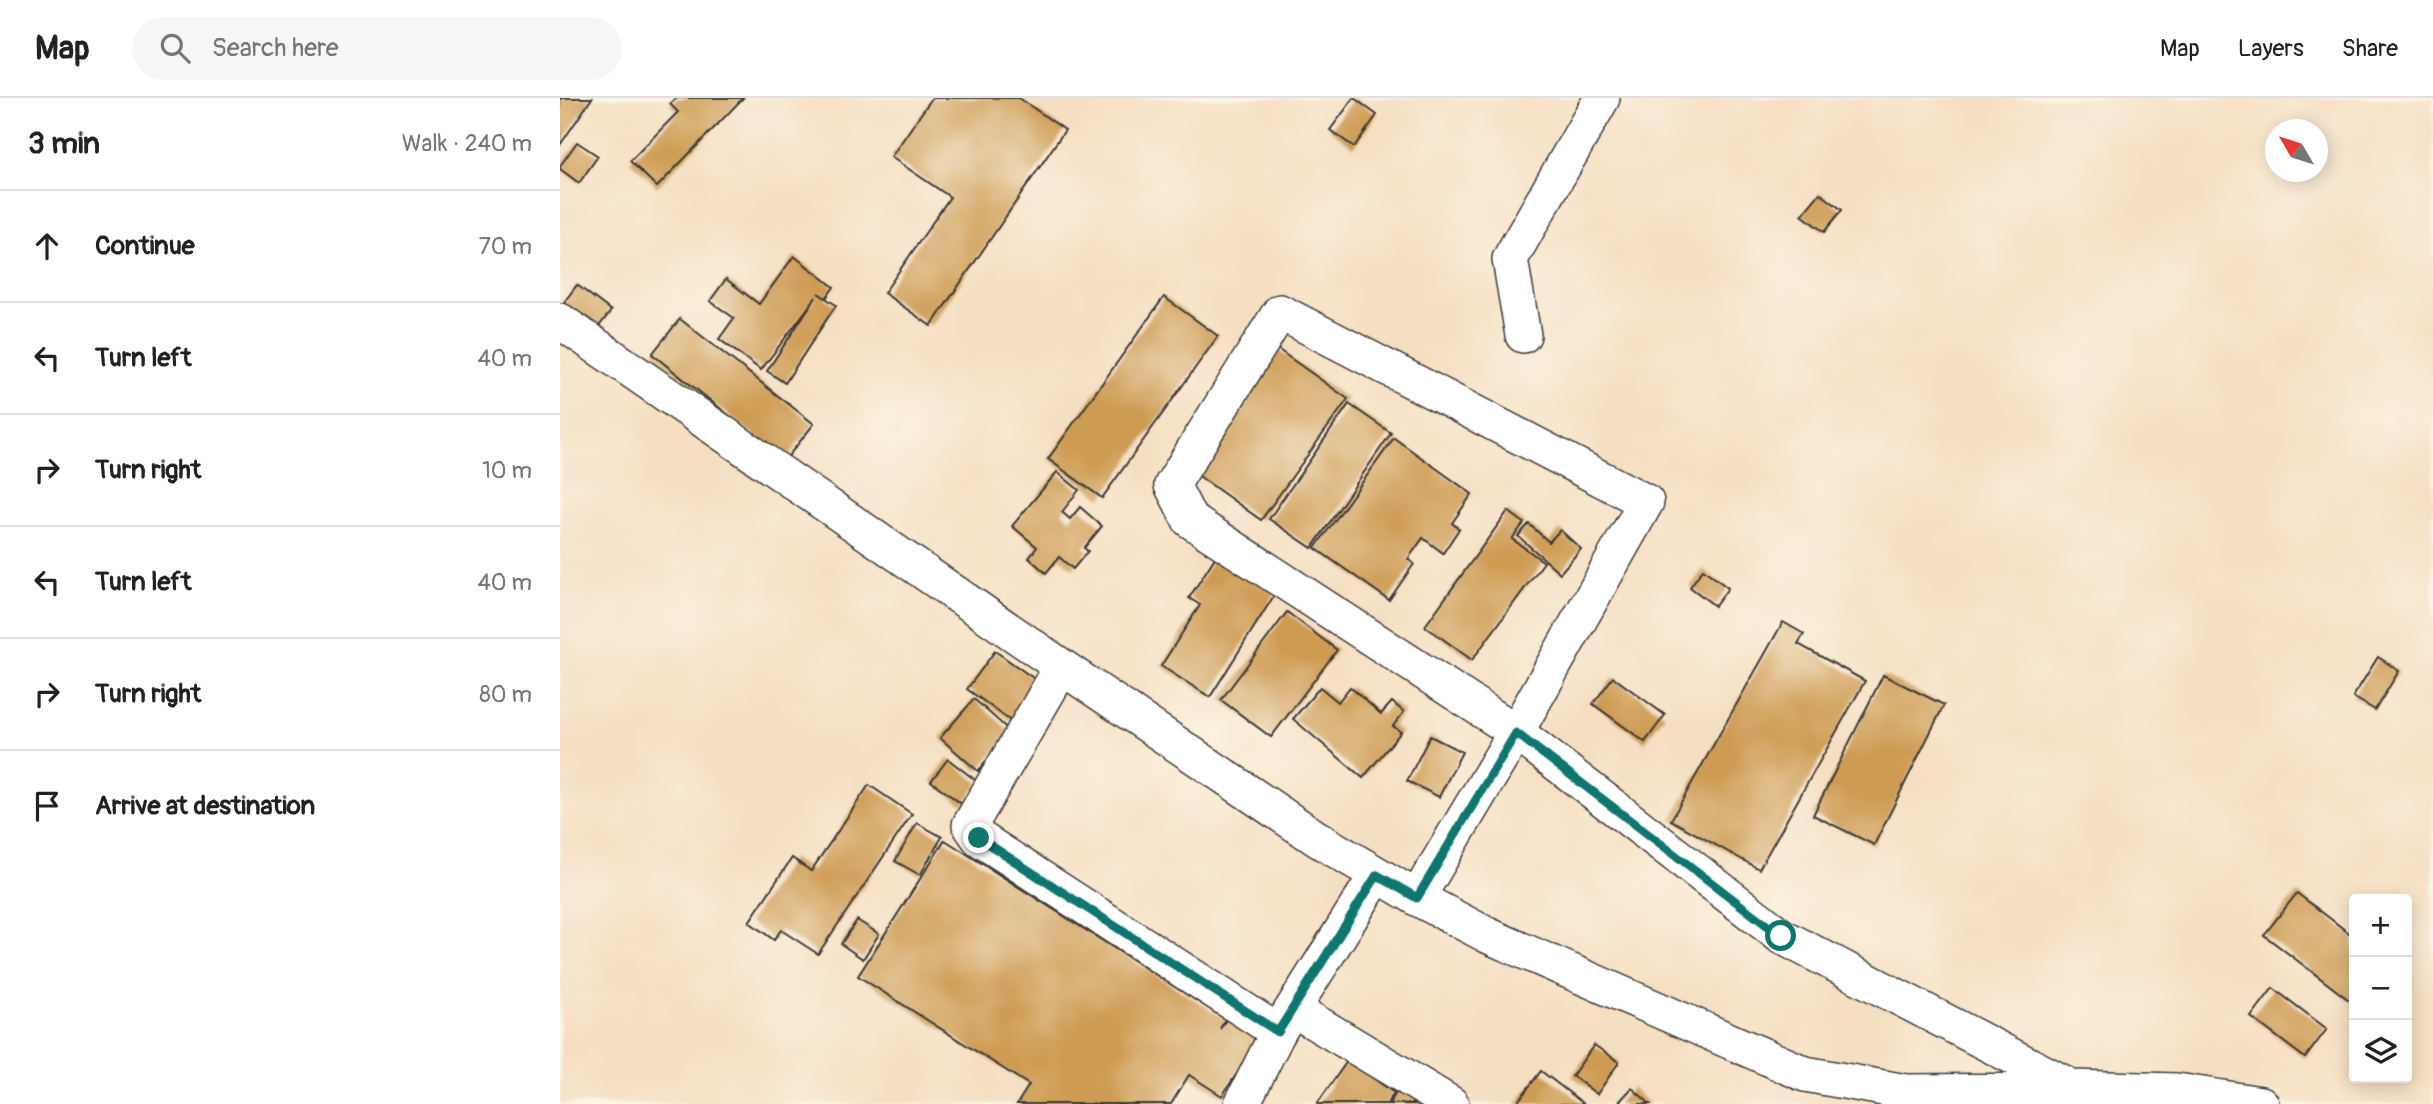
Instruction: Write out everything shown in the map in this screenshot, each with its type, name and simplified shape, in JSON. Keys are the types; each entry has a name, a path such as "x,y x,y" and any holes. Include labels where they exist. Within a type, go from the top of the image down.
{"street":[{"path":"1523,335 1510,259 1602,98"},
{"path":"1417,898 1516,733 1646,502 1280,312 1172,485 1190,520 1516,733 1781,936 2073,1088"},
{"path":"560,321 1062,667 1319,840 1417,898 1487,934 1805,1074 1906,1092 2043,1091 2073,1088 2177,1091 2261,1104"},
{"path":"1062,667 970,825 979,838 1285,1021 1451,1104"},
{"path":"1242,1104 1285,1021 1377,875"}],"building":[{"path":"560,98 592,98 560,145"},
{"path":"677,98 743,98 657,187 630,161 678,112 670,104"},
{"path":"932,98 1019,98 1065,130 931,326 884,293 950,197 891,157"},
{"path":"1354,98 1377,115 1354,147 1330,130"},
{"path":"577,142 598,156 579,183 560,169"},
{"path":"1820,193 1842,210 1824,232 1802,215"},
{"path":"794,256 834,287 826,298 818,293 836,305 785,383 767,371 816,297 761,370 719,339 734,318 710,301 726,279 759,304"},
{"path":"577,285 611,311 596,330 562,305"},
{"path":"1164,297 1218,336 1102,498 1048,459"},
{"path":"680,319 814,424 785,460 652,354"},
{"path":"1276,348 1348,399 1261,520 1189,469"},
{"path":"1349,404 1391,433 1312,548 1269,519"},
{"path":"1394,438 1472,494 1452,523 1459,529 1443,553 1423,538 1408,559 1414,564 1389,600 1315,548"},
{"path":"1057,472 1079,490 1062,512 1070,519 1080,507 1102,526 1084,548 1088,551 1073,569 1059,557 1046,573 1029,558 1037,547 1012,526"},
{"path":"1508,511 1524,523 1512,539 1544,562 1472,660 1425,626"},
{"path":"1529,524 1549,542 1560,530 1581,549 1560,573 1518,536"},
{"path":"1216,556 1275,594 1210,697 1161,666 1200,605 1189,598"},
{"path":"1703,569 1728,588 1715,606 1690,587"},
{"path":"1287,612 1337,650 1271,737 1221,700"},
{"path":"1783,622 1804,634 1798,644 1865,681 1759,869 1671,820"},
{"path":"995,651 1043,685 1015,724 967,689"},
{"path":"2378,657 2399,671 2375,710 2353,697"},
{"path":"1883,675 1944,705 1874,845 1813,815"},
{"path":"1613,677 1665,715 1645,742 1593,704"},
{"path":"1320,687 1338,702 1350,687 1381,714 1392,702 1404,712 1393,726 1401,732 1363,778 1293,719"},
{"path":"974,699 1012,733 978,771 940,738"},
{"path":"1430,736 1462,752 1439,797 1407,781"},
{"path":"948,759 979,783 963,805 931,781"},
{"path":"869,785 912,814 818,954 781,930 774,940 749,922 792,858 811,871"},
{"path":"917,823 942,837 920,875 895,861"},
{"path":"945,840 1225,1019 1220,1029 1227,1018 1259,1040 1222,1096 1189,1075 1171,1104 1017,1104 1029,1085 858,976"},
{"path":"2297,893 2349,933 2349,1000 2264,935"},
{"path":"857,920 879,934 863,959 841,944"},
{"path":"2273,988 2327,1029 2305,1058 2251,1017"},
{"path":"1594,1045 1619,1062 1597,1094 1572,1076"},
{"path":"1348,1060 1394,1093 1387,1104 1317,1104"},
{"path":"1541,1071 1584,1104 1516,1104"},
{"path":"1400,1087 1427,1104 1389,1104"},
{"path":"1632,1088 1650,1104 1617,1104"}],"route":[{"path":"979,838 1278,1032 1377,875 1417,898 1516,733 1781,936"}]}
